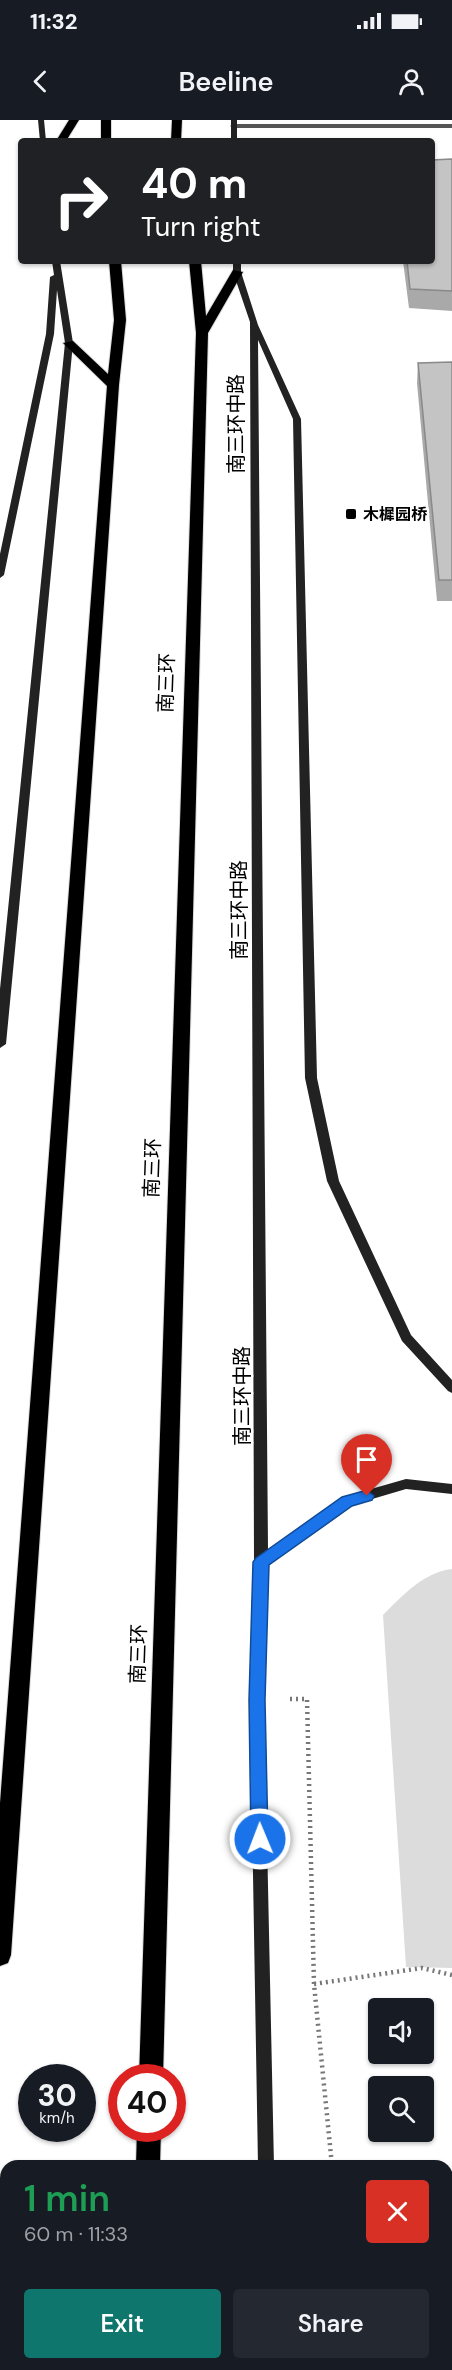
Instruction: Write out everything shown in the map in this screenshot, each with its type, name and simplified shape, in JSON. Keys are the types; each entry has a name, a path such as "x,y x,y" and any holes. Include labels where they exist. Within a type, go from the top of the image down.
{"highway":[{"path":"63,138 74,120"},
{"path":"106,120 106,138"},
{"path":"176,138 177,120"},
{"path":"0,1955 113,385 120,320 115,264"},
{"name":"南三环","path":"151,2064 202,333 195,264"},
{"path":"202,333 237,266"},
{"path":"69,343 113,385"},
{"path":"148,2160 149,2142"}],"street":[{"path":"41,120 43,138"},
{"path":"234,123 452,126"},
{"path":"0,1044 69,343 56,264"},
{"path":"0,575 50,334 56,264"},
{"name":"南三环中路","path":"237,266 254,322 261,1562 257,1700 266,2160"},
{"path":"254,322 297,419 311,1078 333,1181 406,1338 452,1388"},
{"path":"261,1562 348,1501 406,1484 452,1489"}],"path":[{"path":"257,1700 307,1700 314,1984 331,2160"},
{"path":"314,1984 422,1968 452,1975"}],"shaded area":[{"path":"452,1569 452,1968 406,1967 383,1615 423,1580"}],"building":[{"path":"452,159 452,291 410,289 407,264 435,264 435,160"},
{"path":"452,362 452,580 439,580 418,363"}],"place":[{"name":"木樨园桥","path":"351,514"}],"route":[{"path":"260,1839 257,1700 261,1562 348,1501 367,1496"}]}
